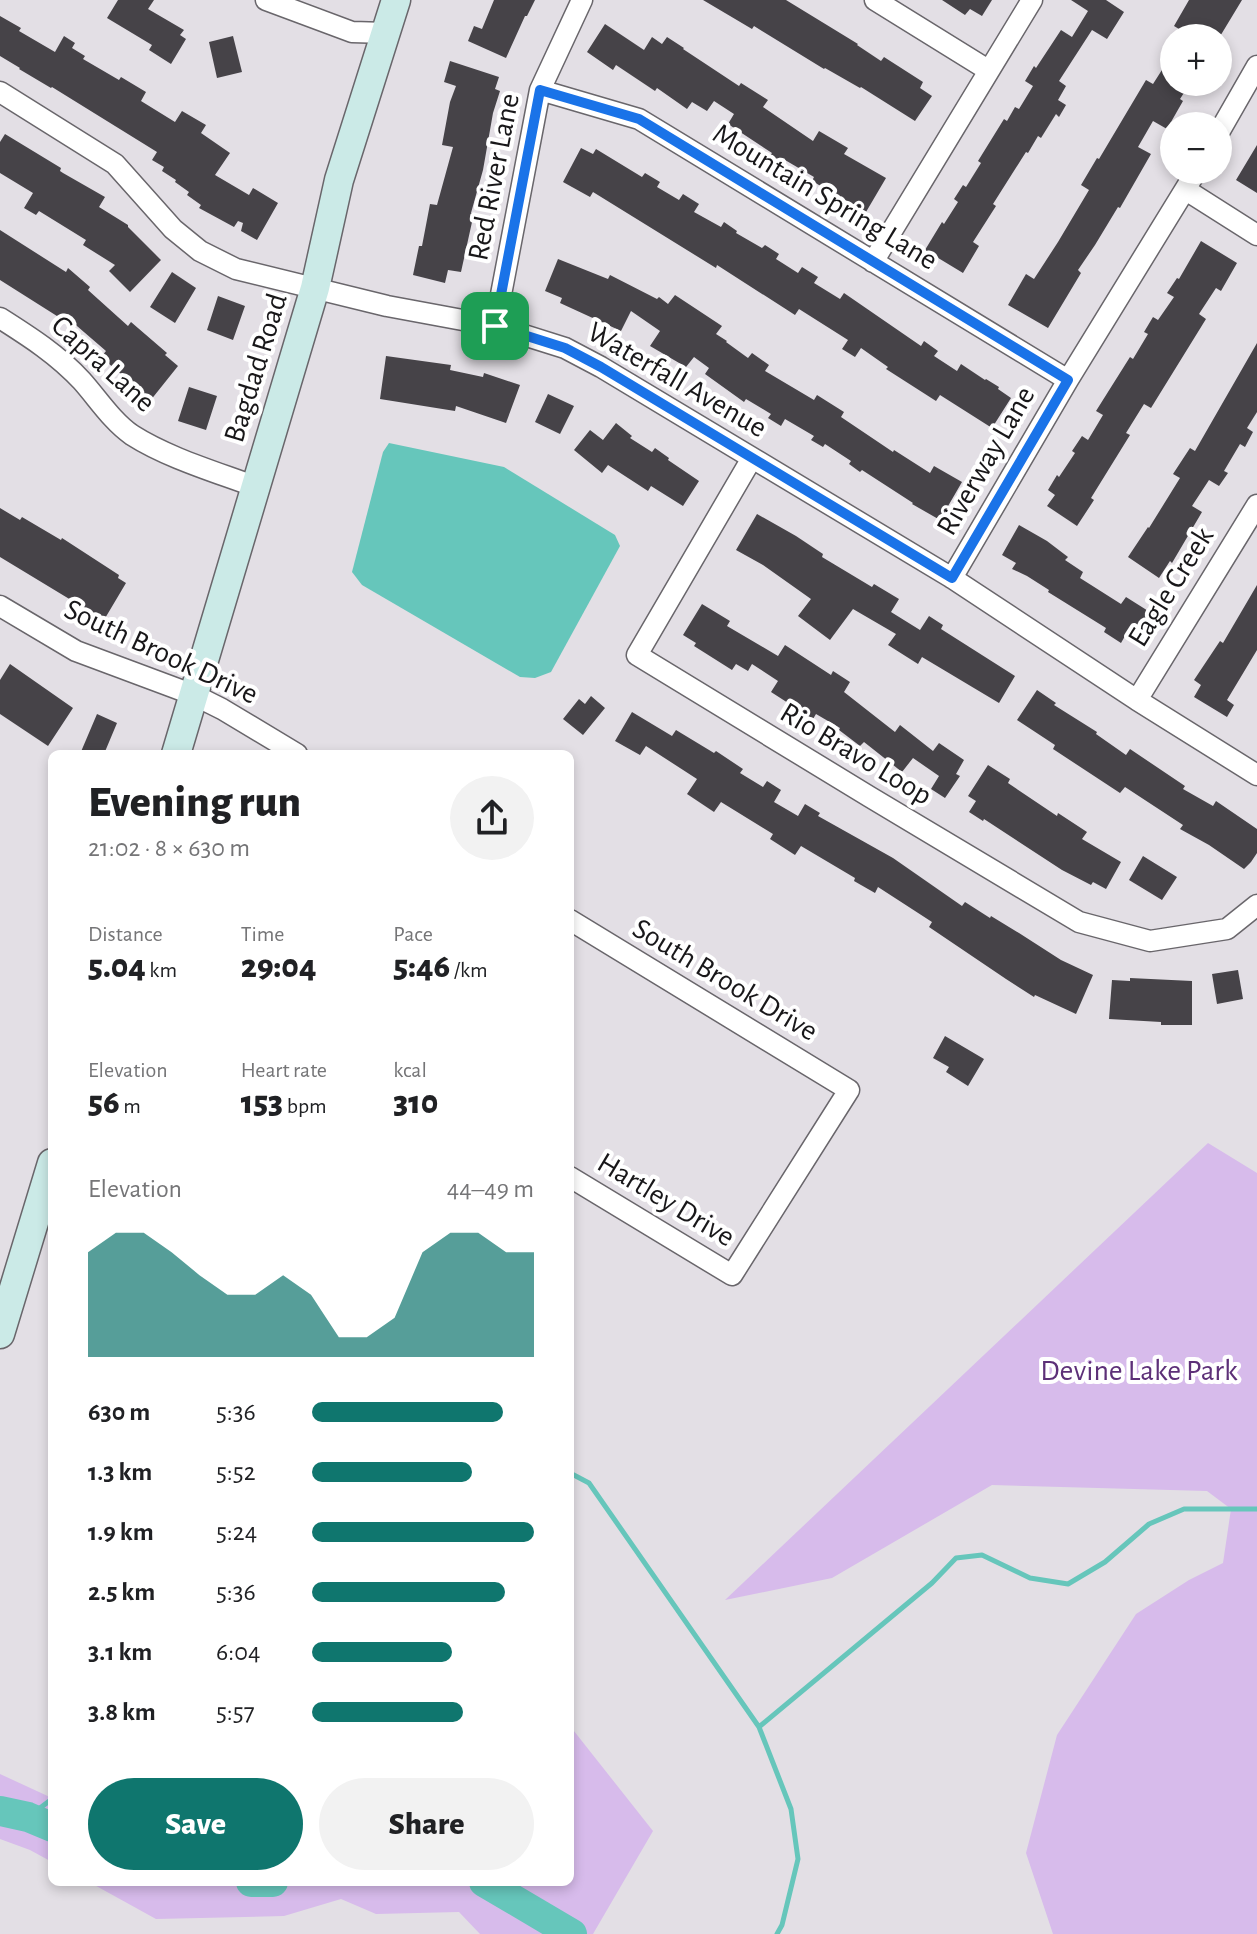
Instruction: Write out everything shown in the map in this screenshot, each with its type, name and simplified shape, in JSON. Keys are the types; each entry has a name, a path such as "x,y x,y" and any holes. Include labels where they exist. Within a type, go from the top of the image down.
{"street":[{"path":"266,0 352,32 386,33"},
{"name":"Bagdad Road","path":"177,750 315,288 339,180 396,0"},
{"name":"Red River Lane","path":"495,326 540,90 582,0"},
{"path":"875,0 988,70"},
{"path":"873,262 1032,0"},
{"path":"1231,112 1257,66"},
{"name":"Mountain Spring Lane","path":"540,90 639,119 1068,380"},
{"name":"Waterfall Avenue","path":"0,92 115,164 173,229 200,251 236,269 387,306 495,326 565,348 601,367 952,578 1257,775"},
{"name":"Riverway Lane","path":"952,578 1068,380 1189,184"},
{"path":"1186,190 1257,235"},
{"name":"Capra Lane","path":"0,318 64,362 130,434 164,451 256,487"},
{"name":"Rio Bravo Loop","path":"752,458 637,655 1079,922 1150,941 1227,929 1257,905"},
{"name":"Eagle Creek","path":"1137,700 1257,505"},
{"name":"South Brook Drive","path":"0,606 76,651 194,695 290,750"},
{"name":"South Brook Drive","path":"574,922 849,1090 732,1275"},
{"path":"0,1334 48,1176"},
{"name":"Hartley Drive","path":"574,1179 732,1275"}],"green space":[{"name":"Devine Lake Park","path":"1208,1143 1257,1173 1257,1934 1053,1934 1026,1853 1057,1735 1136,1614 1189,1580 1223,1563 1231,1509 1207,1491 992,1485 832,1578 725,1600"},
{"path":"574,1731 653,1831 593,1934 480,1934 459,1912 376,1914 341,1899 284,1916 156,1919 96,1886 574,1886"},
{"path":"0,1774 48,1796 48,1860 0,1839"}],"shaded area":[{"path":"389,443 504,467 615,535 620,546 551,672 535,678 520,677 362,585 352,572 383,452"}],"building":[{"path":"118,0 154,0 148,9 184,30 180,35 186,39 171,64 149,50 152,45 107,18"},
{"path":"494,0 535,0 506,58 468,41 474,26 482,29"},
{"path":"703,0 786,0 881,61 884,57 923,82 920,88 932,96 915,121 861,87"},
{"path":"942,0 992,0 982,16 970,9 965,15"},
{"path":"1071,0 1106,0 1124,12 1107,39 1092,30 1059,81 1066,86 1058,100 1066,105 1059,117 1056,114 1041,138 1038,136 1026,152 993,204 996,206 973,242 979,246 963,273 925,250 958,202 954,199 963,185 966,187 981,163 978,161 1004,119 1007,121 1015,107 1019,109 1033,86 1025,81 1034,66 1036,68 1061,30 1072,37 1088,11"},
{"path":"1189,0 1242,0 1227,24 1175,24"},
{"path":"0,16 55,52 64,36 75,43 72,48 85,56 83,59 146,92 141,101 175,122 182,111 206,125 201,133 230,153 215,175 249,195 253,188 278,203 257,240 241,231 243,223 238,221 234,227 199,208 201,205 187,195 189,192 162,171 164,167 152,160 157,152 0,56"},
{"path":"605,24 644,50 652,37 662,44 667,37 739,86 741,83 768,100 763,107 813,141 819,131 848,148 844,154 886,178 866,212 812,181 814,177 785,160 782,166 769,157 772,153 728,124 734,114 714,101 707,111 692,102 687,109 657,88 655,91 616,65 613,70 587,52"},
{"path":"233,36 242,72 217,78 209,42"},
{"path":"450,61 499,77 495,89 500,91 471,213 474,213 461,272 448,270 445,283 413,275 430,204 437,205 453,147 442,145 456,86 444,82"},
{"path":"1160,73 1160,96 1182,96 1180,99 1183,101 1177,112 1160,112 1160,125 1153,121 1138,147 1151,154 1120,208 1078,270 1081,273 1048,328 1008,305 1026,274 1034,279 1058,242 1089,190 1081,185 1146,80 1153,84"},
{"path":"5,134 105,197 99,207 128,225 161,260 130,292 109,271 115,265 83,245 86,240 39,211 36,215 24,208 33,193 0,173 0,142"},
{"path":"1257,145 1257,193 1236,180"},
{"path":"581,148 593,154 596,149 642,177 645,173 660,182 657,187 679,200 683,194 699,204 694,212 721,227 724,222 762,248 765,245 779,254 776,259 798,273 802,267 818,277 814,283 840,299 844,293 921,346 924,341 938,351 934,356 957,371 961,364 1011,398 992,428 940,395 936,401 886,369 888,367 861,348 855,357 842,349 848,340 799,309 795,315 593,192 590,197 563,182"},
{"path":"0,230 66,272 68,268 128,326 131,322 167,353 165,355 178,366 150,401 101,357 106,351 70,320 68,323 0,280"},
{"path":"1201,241 1237,263 1221,291 1216,288 1199,314 1206,319 1151,408 1144,404 1126,433 1130,435 1077,526 1047,506 1055,495 1048,490 1075,453 1072,451 1082,436 1088,440 1103,415 1096,411 1130,357 1133,359 1148,334 1144,332 1153,317 1158,320 1174,297 1167,293"},
{"path":"558,259 608,279 610,275 668,304 675,295 722,326 716,334 726,342 748,358 752,353 769,365 765,371 814,400 817,395 844,412 841,417 930,473 934,466 962,482 940,520 862,470 860,472 849,464 851,461 825,444 823,447 811,440 814,436 785,419 781,426 768,418 771,414 746,399 744,402 705,374 709,368 694,357 686,367 650,346 660,331 631,311 621,331 560,303 562,298 545,291"},
{"path":"172,272 196,288 175,323 150,307"},
{"path":"218,296 245,306 233,340 207,330"},
{"path":"1257,343 1257,412 1247,428 1253,432 1245,447 1240,444 1219,486 1209,480 1192,506 1202,512 1172,563 1170,561 1159,578 1128,557 1180,478 1173,474 1190,448 1195,451"},
{"path":"386,356 451,365 450,370 483,377 484,373 520,385 506,423 456,406 455,411 380,399"},
{"path":"189,387 217,396 206,430 178,421"},
{"path":"548,394 574,406 560,434 535,422"},
{"path":"616,423 632,436 630,438 652,452 655,448 699,481 683,506 651,486 648,491 608,465 602,473 574,450 590,430 603,440"},
{"path":"0,508 62,538 119,575 118,578 126,583 104,620 0,557"},
{"path":"757,514 872,587 874,584 899,599 891,612 920,630 929,616 943,625 941,629 1015,676 999,703 922,657 918,664 888,645 896,634 853,609 830,640 798,616 811,599 736,550"},
{"path":"1019,525 1068,557 1065,560 1083,572 1080,578 1121,604 1126,597 1153,614 1135,643 1125,636 1121,643 1104,632 1106,628 1012,569 1016,563 1002,555"},
{"path":"1257,585 1257,650 1227,700 1234,705 1227,717 1194,697 1201,685 1194,680 1220,641 1223,643"},
{"path":"702,604 730,621 727,626 778,656 785,645 831,675 833,671 850,682 844,692 895,732 900,725 933,751 939,743 964,760 956,774 960,776 945,798 931,789 939,776 913,758 902,772 864,742 860,746 840,728 816,714 813,719 771,692 778,681 752,664 748,671 736,664 732,670 694,646 696,643 683,635"},
{"path":"10,664 73,708 48,746 0,714 0,680"},
{"path":"1037,690 1126,755 1130,749 1185,786 1183,789 1213,806 1216,801 1257,829 1257,853 1251,862 1244,869 1180,829 1183,825 1125,787 1120,793 1053,749 1055,745 1017,720"},
{"path":"591,696 605,708 583,735 563,719 579,699 585,704"},
{"path":"632,712 672,736 676,730 714,753 716,751 743,769 740,773 763,787 767,781 781,790 774,802 798,816 805,804 820,813 818,816 893,858 962,906 965,902 1061,960 1093,975 1076,1014 1034,997 929,927 932,922 878,887 875,893 801,846 795,855 770,839 773,834 721,802 714,812 687,794 697,779 646,746 640,755 615,741"},
{"path":"97,714 117,723 106,750 82,750"},
{"path":"988,765 1010,779 1008,783 1087,832 1082,839 1121,862 1106,889 1062,870 969,812 976,801 968,796"},
{"path":"1143,856 1177,877 1162,900 1129,880"},
{"path":"1238,970 1243,999 1217,1004 1212,974"},
{"path":"1130,978 1192,981 1192,1025 1109,1019 1112,980 1130,981"},
{"path":"945,1036 984,1059 968,1086 946,1072 949,1067 933,1058"}],"waterway":[{"path":"574,1475 589,1483 759,1727 791,1809 798,1859 777,1934"},
{"path":"759,1727 932,1583 956,1558 982,1555 1030,1578 1068,1584 1105,1562 1149,1524 1184,1509 1257,1509"},
{"path":"28,1817 48,1802"},
{"path":"0,1811 48,1825"},
{"path":"491,1886 572,1934"}],"route":[{"path":"540,90 639,119 1068,380 952,578 601,367 565,348 495,326 540,90"}]}
